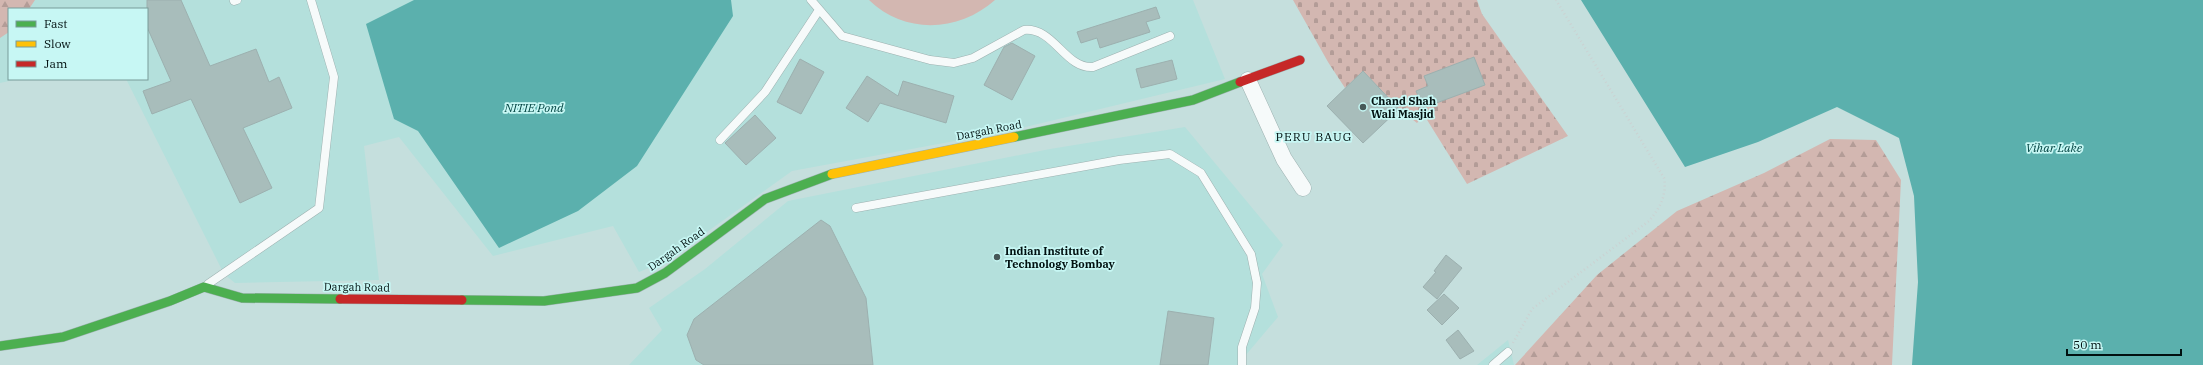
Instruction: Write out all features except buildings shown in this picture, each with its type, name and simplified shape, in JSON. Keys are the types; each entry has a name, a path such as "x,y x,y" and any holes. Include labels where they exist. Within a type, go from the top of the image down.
{"street":[{"name":"Dargah Road","path":"204,287 242,298 544,301 637,288 665,273 766,199 827,175 1193,100 1300,60"},
{"path":"1248,80 1284,160 1303,188"},
{"path":"0,346 62,337 170,301 204,287"}],"lane":[{"path":"204,287 320,208 334,77 310,0"},
{"path":"811,0 842,36 930,60 954,63 973,58 1024,30 1032,29 1042,33 1075,62 1086,68 1094,67 1170,36"},
{"path":"720,140 765,92 820,10"},
{"path":"856,208 1119,160 1170,154 1201,173 1251,254 1257,283 1255,302 1242,346 1242,365"},
{"path":"1493,365 1508,352"}],"path":[{"path":"1508,352 1532,309 1649,221 1658,211 1666,189 1664,178 1556,0"}],"shaded area":[{"path":"0,0 1193,0 1225,79 1009,131 792,171 668,260 639,272 613,226 493,256 399,137 364,146 379,280 235,283 224,274 127,80 148,80 148,8 8,8 8,80 14,80 0,83"},
{"name":"Indian Institute of Technology Bombay","path":"1185,127 1283,245 1262,274 1278,317 1240,362 1242,365 629,365 662,330 649,308 705,269 788,201 1050,149"},
{"path":"1508,340 1514,365 1477,365"}],"green space":[{"path":"0,0 35,0 30,8 8,8 8,33 0,38"},
{"path":"869,0 995,0 981,11 965,18 949,23 932,25 915,24 899,19 883,11"},
{"path":"1293,0 1477,0 1482,14 1568,136 1467,184 1424,115 1417,123 1399,109 1363,71 1345,88 1328,62"},
{"path":"1830,139 1876,140 1901,180 1892,365 1515,365 1597,275 1677,211 1764,173"}],"water":[{"name":"NITIE Pond","path":"414,0 731,0 733,16 637,166 578,211 499,248 418,131 394,119 366,24"},
{"name":"Vihar Lake","path":"1581,0 2203,0 2203,365 1912,365 1918,282 1914,196 1899,138 1837,107 1758,142 1685,167"}],"traffic: fast":[{"path":"1014,137 1193,100 1240,82"},
{"path":"462,300 544,301 637,288 665,273 765,199 832,174"},
{"path":"0,346 63,337 170,301 204,287 242,298 340,299"}],"traffic: slow":[{"path":"832,174 1014,137"}],"traffic: jam":[{"path":"1240,82 1300,60"},
{"path":"340,299 462,300"}],"place":[{"name":"Chand Shah Wali Masjid","path":"1363,107"},
{"name":"Indian Institute of Technology Bombay","path":"997,257"}],"district":[{"name":"PERU BAUG","path":"1314,137"}]}
